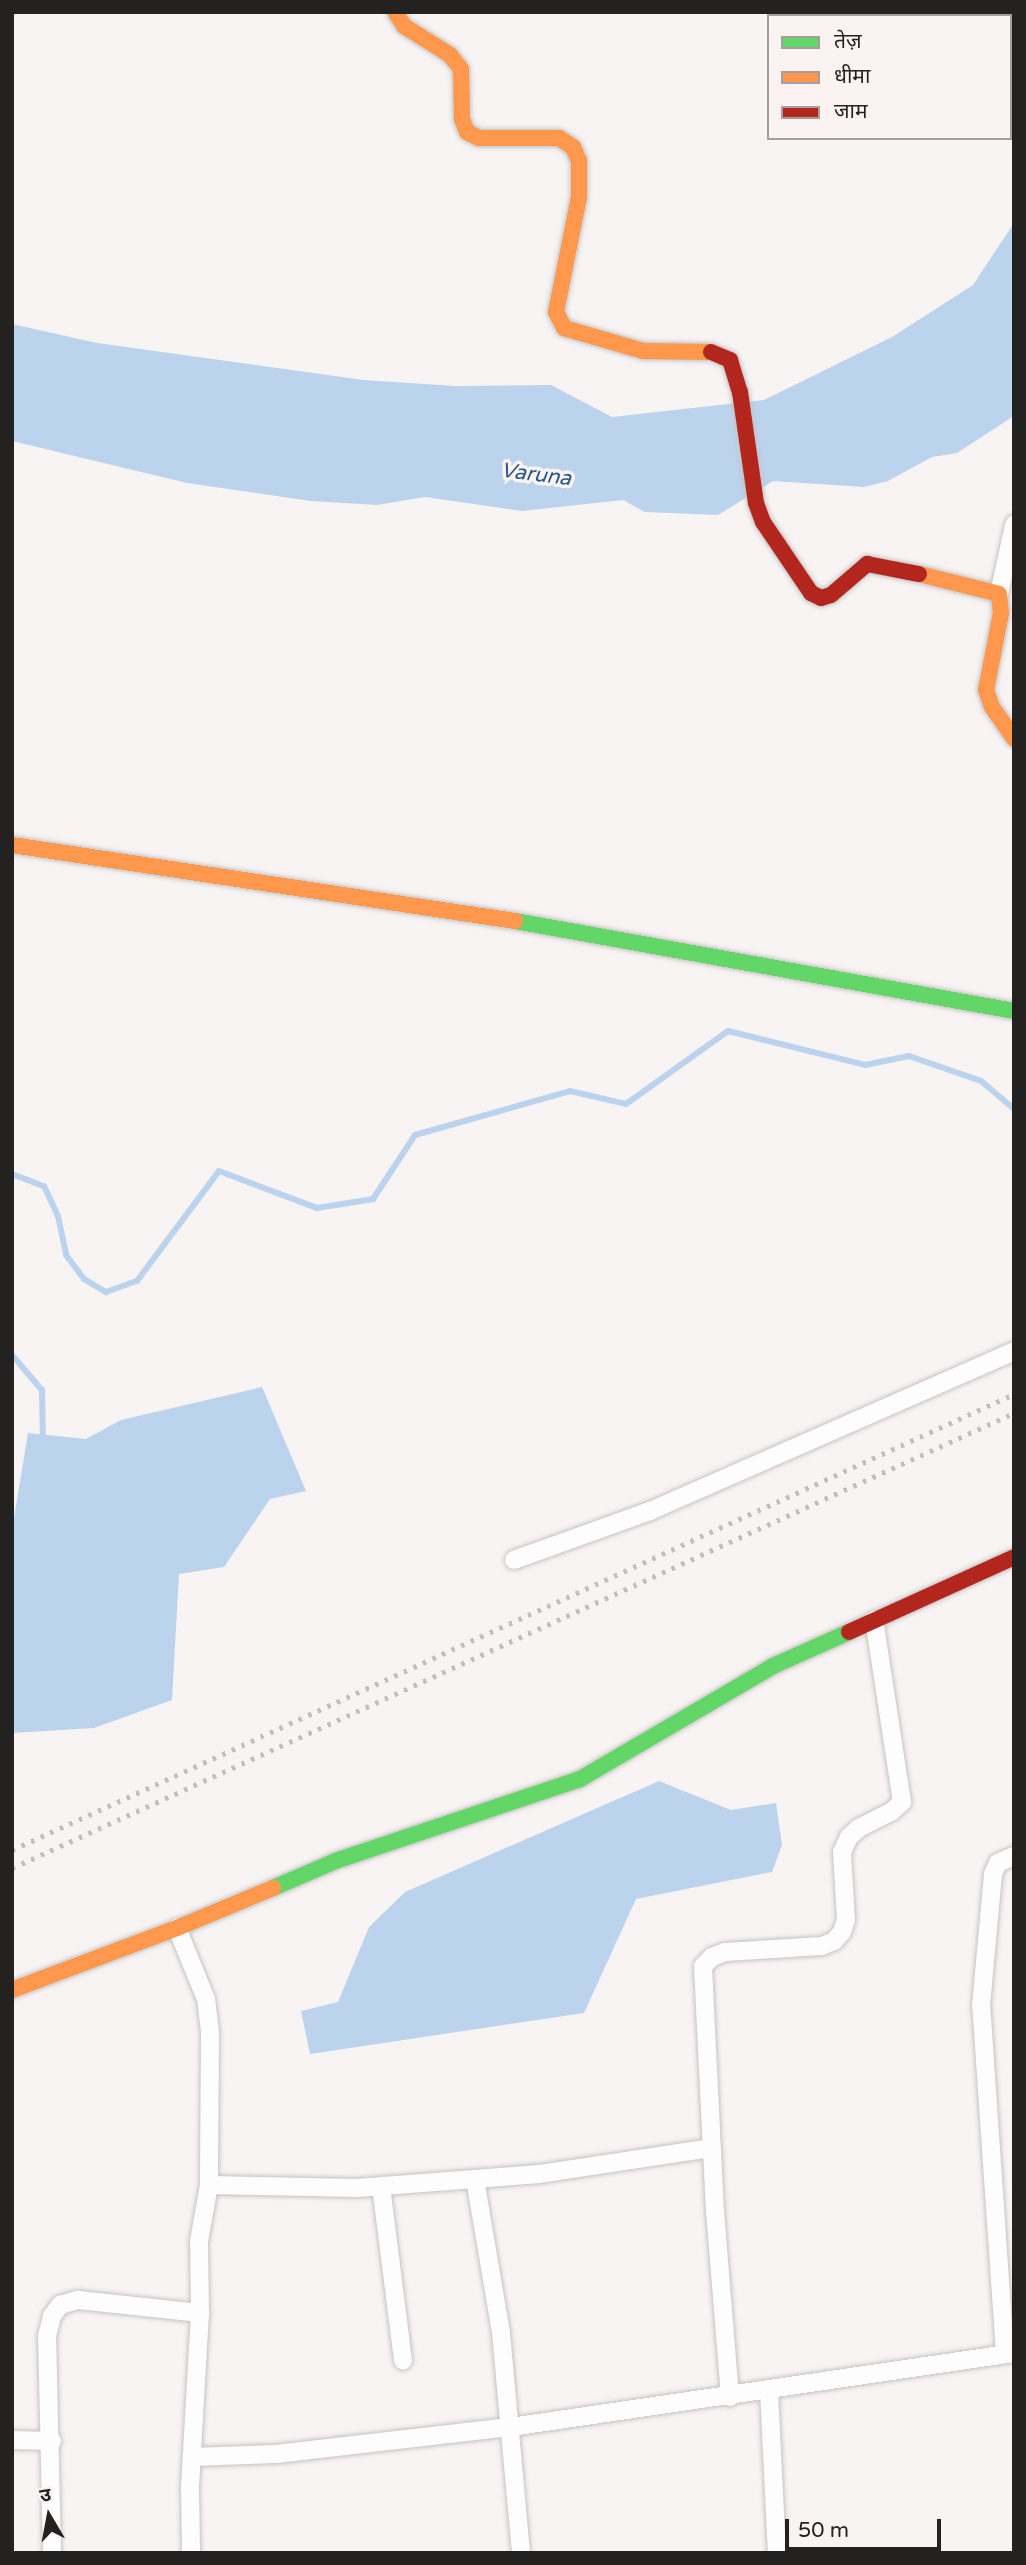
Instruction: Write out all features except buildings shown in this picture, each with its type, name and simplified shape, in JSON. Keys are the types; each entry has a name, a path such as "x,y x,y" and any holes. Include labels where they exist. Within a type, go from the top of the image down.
{"street":[{"path":"394,12 404,26 450,55 461,69 462,119 467,132 479,138 559,138 573,147 579,162 579,197 556,312 564,328 570,332 643,351 716,352 730,360 740,392 756,503 768,532 811,593 821,598 831,595 867,564 902,569 999,594"},
{"path":"1014,525 999,594 1001,614 985,690 992,707 1014,739"},
{"path":"12,845 519,922 1014,1010"},
{"path":"514,1560 663,1506 1014,1351"},
{"path":"12,1990 177,1928 338,1860 580,1779 773,1666 1014,1557"},
{"path":"730,2397 711,2148 702,1966 712,1957 725,1952 822,1946 834,1941 846,1920 842,1852 849,1837 859,1828 891,1812 902,1802 874,1620"},
{"path":"192,2457 276,2454 511,2427 730,2397 1009,2353 981,2007 993,1874 998,1863 1014,1856"},
{"path":"177,1928 207,2010 209,2185 199,2241 200,2313 192,2457 191,2553"},
{"path":"209,2185 381,2186 539,2174 711,2148"},
{"path":"475,2179 501,2333 521,2553"},
{"path":"381,2186 403,2361"},
{"path":"52,2553 52,2441 47,2336 52,2316 60,2305 78,2300 200,2313"},
{"path":"769,2391 777,2553"},
{"path":"12,2440 52,2441"}],"water":[{"name":"Varuna","path":"1014,223 1014,416 957,453 932,457 888,481 864,487 773,481 718,515 645,512 623,500 522,511 425,497 377,505 311,501 187,483 12,441 12,324 97,343 363,380 455,386 551,385 612,417 764,400 892,337 973,285"},
{"path":"262,1387 306,1491 270,1499 224,1567 179,1574 172,1700 94,1728 12,1733 12,1530 28,1433 86,1439 121,1420"},
{"path":"659,1781 731,1810 776,1803 782,1845 772,1872 636,1899 584,2013 310,2054 301,2011 338,2002 369,1927 405,1892"}],"waterway":[{"path":"12,1174 44,1186 58,1216 66,1255 84,1279 106,1292 137,1281 219,1171 317,1208 373,1199 415,1135 570,1091 626,1104 728,1031 865,1065 909,1056 981,1081 1014,1109"},
{"path":"12,1355 42,1390 43,1441"}],"railway":[{"path":"12,1850 1014,1394"},
{"path":"12,1868 1014,1413"}],"traffic: fast":[{"path":"515,921 1014,1011"},
{"path":"273,1888 338,1860 580,1779 773,1666 849,1632"}],"traffic: slow":[{"path":"395,12 404,26 450,55 461,69 462,119 467,132 479,138 559,138 573,147 579,161 579,197 556,312 564,328 643,351 711,352"},
{"path":"919,574 999,594 1001,613 986,690 992,707 1014,739"},
{"path":"12,845 515,921"},
{"path":"12,1990 177,1928 273,1888"}],"traffic: jam":[{"path":"711,352 730,360 740,392 756,503 763,522 811,593 821,598 831,595 867,564 919,574"},
{"path":"849,1632 1014,1557"}]}
